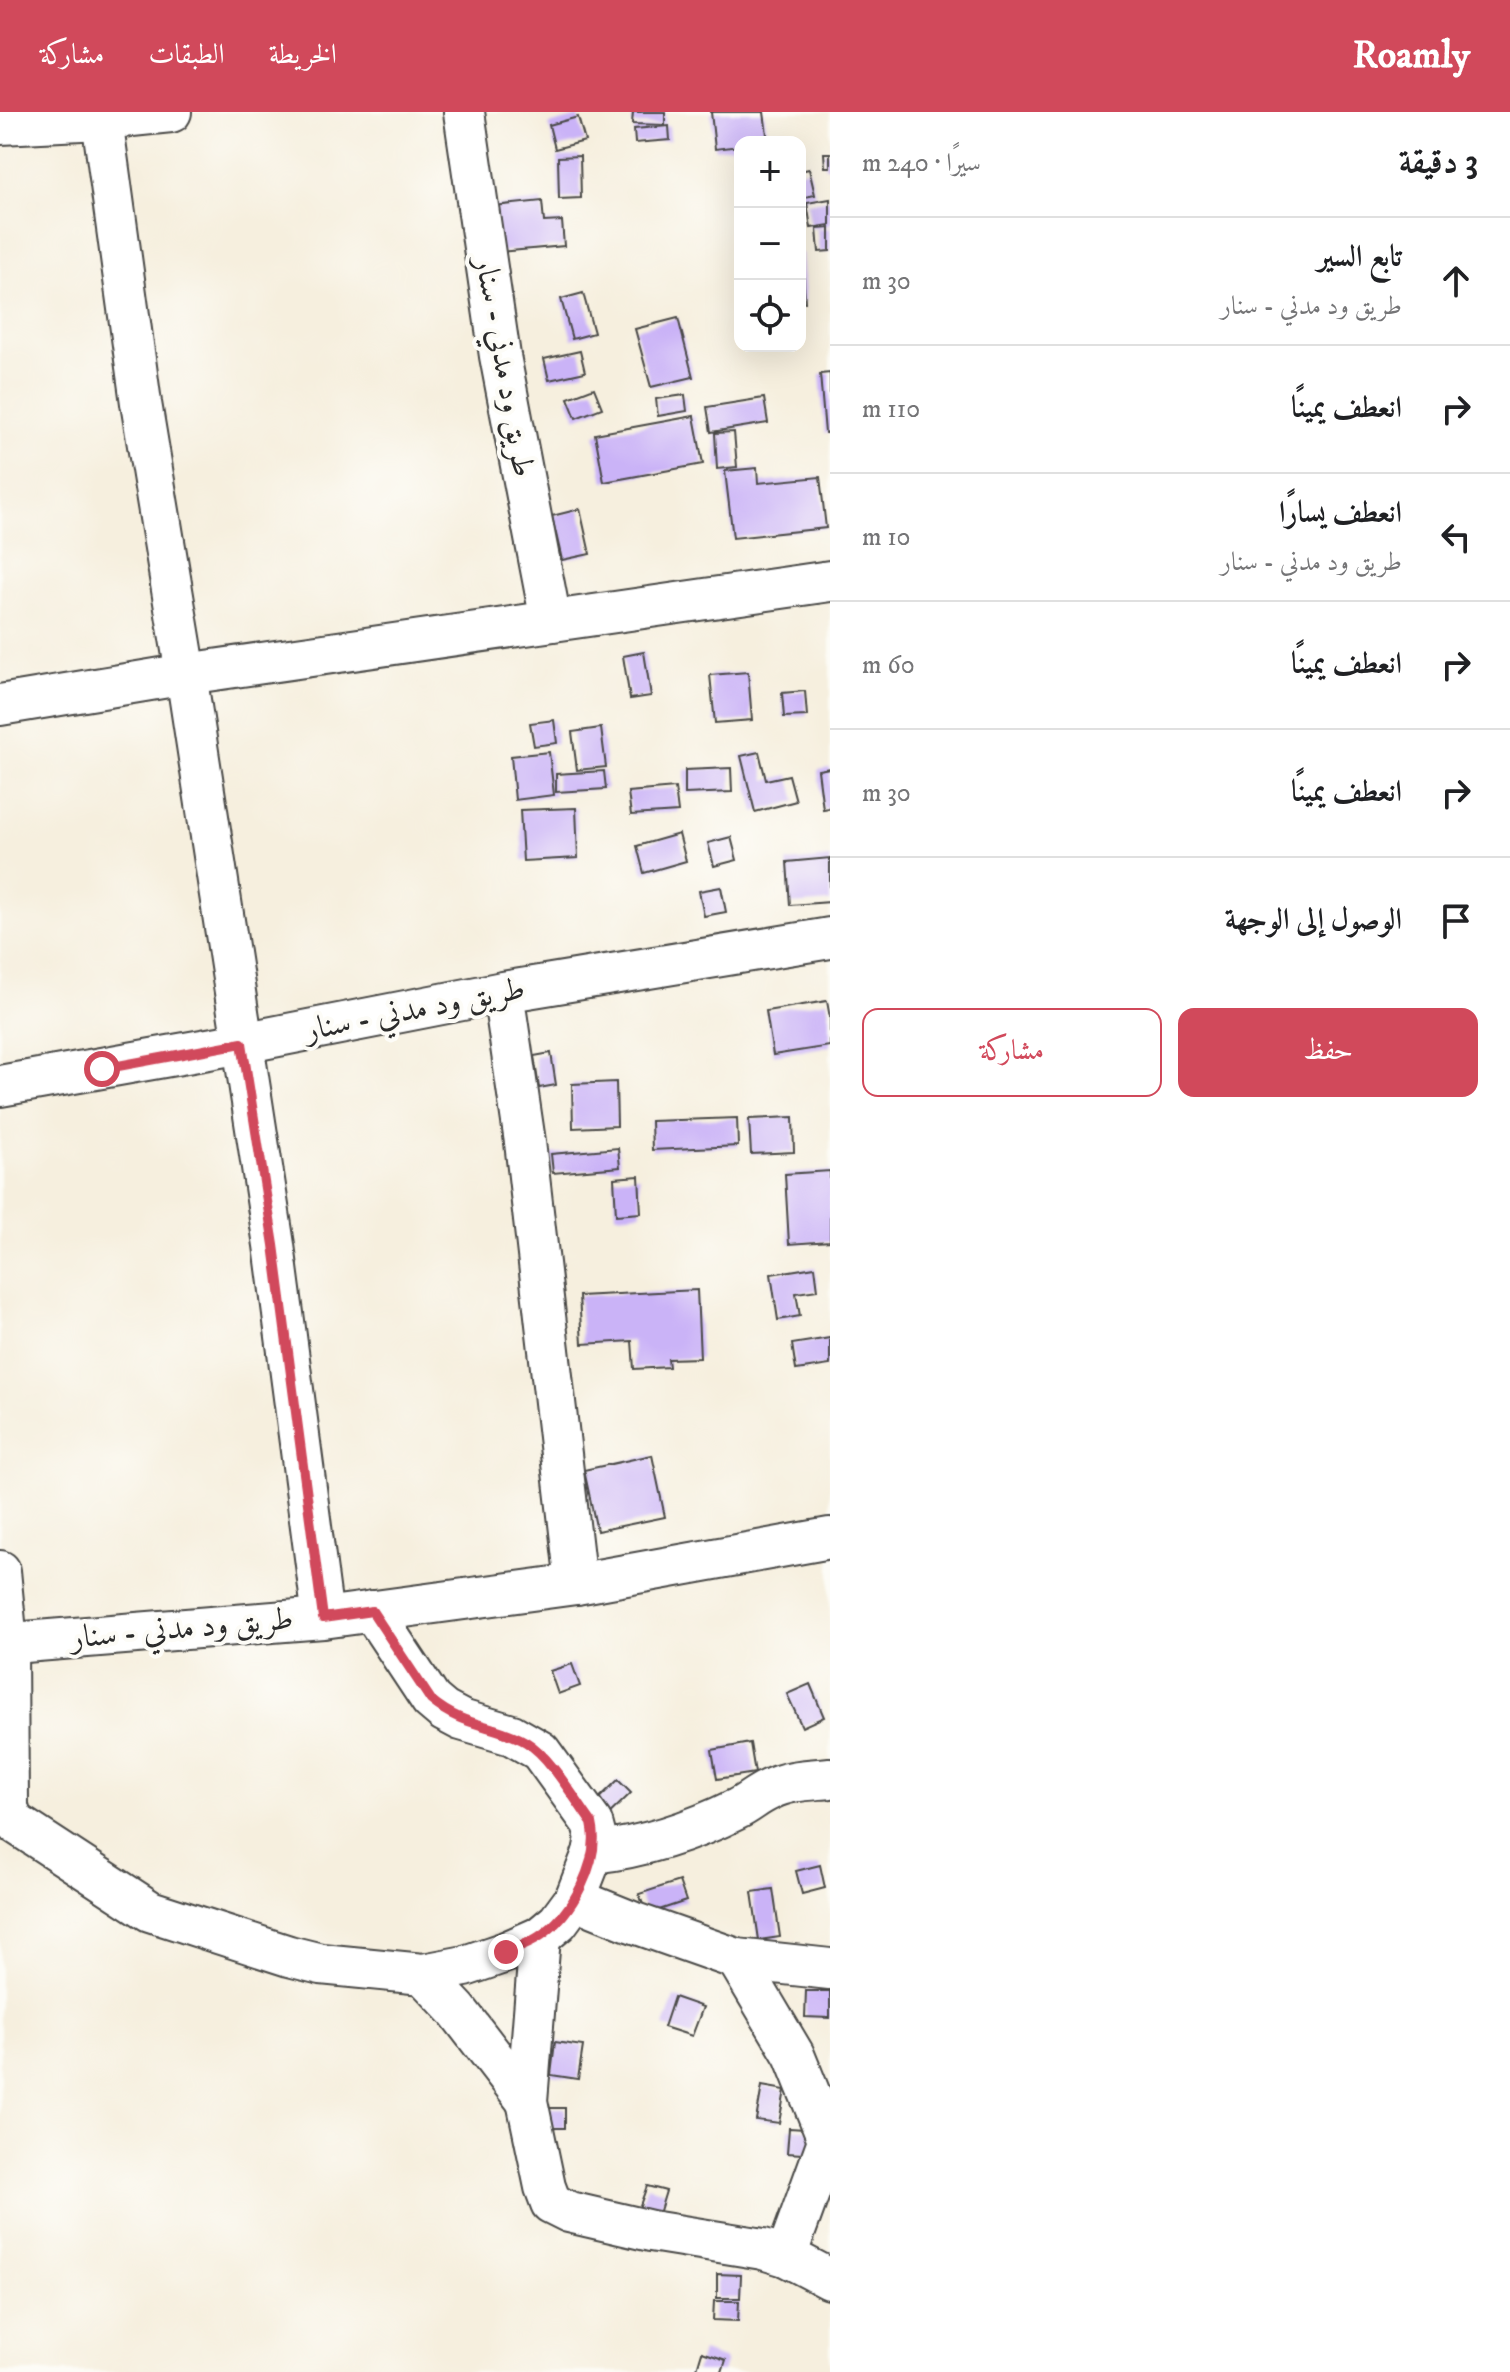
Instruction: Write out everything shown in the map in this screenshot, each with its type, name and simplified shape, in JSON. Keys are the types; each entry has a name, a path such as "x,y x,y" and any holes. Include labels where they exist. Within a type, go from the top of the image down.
{"street":[{"path":"0,124 171,112"},
{"name":"طريق ود مدني - سنار","path":"464,112 500,356 551,621"},
{"path":"102,119 141,403 274,1245 323,1618"},
{"path":"0,705 186,674 830,581"},
{"name":"طريق ود مدني - سنار","path":"0,1086 503,992 830,938"},
{"path":"503,992 525,1142 576,1584"},
{"name":"طريق ود مدني - سنار","path":"4,1644 323,1618 576,1584 830,1538"},
{"path":"0,1571 8,1807 12,1821 150,1911 289,1956 321,1964 423,1974 465,1966 540,1937 558,1922 575,1899 596,1838 592,1823 540,1751 512,1735 461,1720 444,1711 431,1700 372,1611"},
{"path":"593,1853 628,1849 671,1837 738,1809 769,1789 830,1778"},
{"path":"575,1899 737,1959 830,1969"},
{"path":"540,1937 527,2101 551,2203 569,2212 651,2231 763,2249 786,2256 830,2279"},
{"path":"737,1959 794,2055 829,2137 786,2256"},
{"path":"423,1974 457,2010 527,2101"}],"building":[{"path":"633,112 665,112 665,125 632,124"},
{"path":"711,112 764,112 767,136 734,136 734,147 715,149"},
{"path":"578,117 585,141 555,149 549,125"},
{"path":"669,126 670,140 635,143 634,129"},
{"path":"824,153 830,153 830,167 825,167"},
{"path":"580,156 581,198 559,199 558,157"},
{"path":"809,169 815,195 806,197 806,170"},
{"path":"830,199 830,225 811,228 807,203"},
{"path":"542,201 544,222 562,221 564,246 488,253 484,207"},
{"path":"830,228 830,251 819,252 817,229"},
{"path":"583,293 594,333 572,339 561,299"},
{"path":"678,318 693,377 651,387 635,329"},
{"path":"580,351 585,372 549,380 544,359"},
{"path":"830,373 830,433 825,433 820,374"},
{"path":"594,388 602,408 576,418 568,398"},
{"path":"685,395 687,411 658,416 656,399"},
{"path":"764,398 768,423 711,432 707,407"},
{"path":"694,416 703,464 604,482 595,434"},
{"path":"734,432 737,467 717,469 715,433"},
{"path":"757,468 758,483 820,477 826,528 733,538 725,471"},
{"path":"580,509 590,554 562,560 552,516"},
{"path":"644,652 651,696 630,699 623,656"},
{"path":"748,672 752,720 715,723 710,675"},
{"path":"805,691 807,716 784,717 782,693"},
{"path":"554,720 557,743 534,746 530,723"},
{"path":"601,728 606,767 577,770 572,732"},
{"path":"549,752 554,795 515,800 511,756"},
{"path":"759,752 766,780 789,775 796,801 755,812 741,756"},
{"path":"731,768 732,792 685,794 685,770"},
{"path":"830,768 830,808 823,809 818,770"},
{"path":"604,771 606,789 556,792 556,774"},
{"path":"675,788 678,812 631,815 628,792"},
{"path":"576,808 578,858 523,861 520,810"},
{"path":"679,834 686,861 644,873 637,846"},
{"path":"731,837 737,860 714,866 708,843"},
{"path":"830,858 830,902 790,905 787,862"},
{"path":"721,887 726,912 704,916 699,891"},
{"path":"827,1001 830,1046 773,1055 766,1011"},
{"path":"551,1053 556,1085 539,1088 534,1056"},
{"path":"616,1082 617,1126 573,1128 572,1084"},
{"path":"793,1117 794,1152 751,1154 749,1119"},
{"path":"737,1118 738,1146 652,1150 651,1121"},
{"path":"618,1148 620,1167 553,1173 551,1154"},
{"path":"830,1171 830,1241 789,1244 785,1174"},
{"path":"639,1176 641,1213 616,1215 614,1178"},
{"path":"815,1267 818,1290 796,1293 800,1316 778,1320 771,1274"},
{"path":"697,1290 700,1358 668,1359 669,1367 634,1369 632,1341 582,1344 579,1296"},
{"path":"830,1338 830,1365 796,1370 792,1344"},
{"path":"652,1455 665,1517 597,1531 584,1470"},
{"path":"572,1664 580,1686 558,1694 550,1671"},
{"path":"810,1684 824,1717 802,1727 787,1694"},
{"path":"750,1743 755,1773 717,1779 712,1750"},
{"path":"618,1780 631,1793 602,1821 589,1808"},
{"path":"820,1865 825,1888 802,1894 796,1871"},
{"path":"679,1881 686,1901 647,1914 639,1894"},
{"path":"773,1889 780,1937 759,1940 752,1892"},
{"path":"806,1991 830,1991 830,2018 805,2017"},
{"path":"674,1997 703,2007 692,2036 664,2027"},
{"path":"555,2042 583,2046 578,2079 551,2075"},
{"path":"762,2086 785,2090 779,2123 756,2120"},
{"path":"534,2108 565,2108 565,2128 534,2128"},
{"path":"789,2128 821,2130 819,2155 787,2153"},
{"path":"647,2186 666,2191 659,2214 639,2208"},
{"path":"717,2274 741,2275 740,2298 717,2298"},
{"path":"714,2301 739,2301 738,2321 713,2320"},
{"path":"702,2352 726,2360 722,2372 696,2372"}],"route":[{"path":"102,1069 242,1043 274,1245 323,1618 372,1611 431,1700 461,1720 512,1735 540,1751 592,1823 596,1838 593,1853 575,1899 558,1922 540,1937 506,1952"}]}
